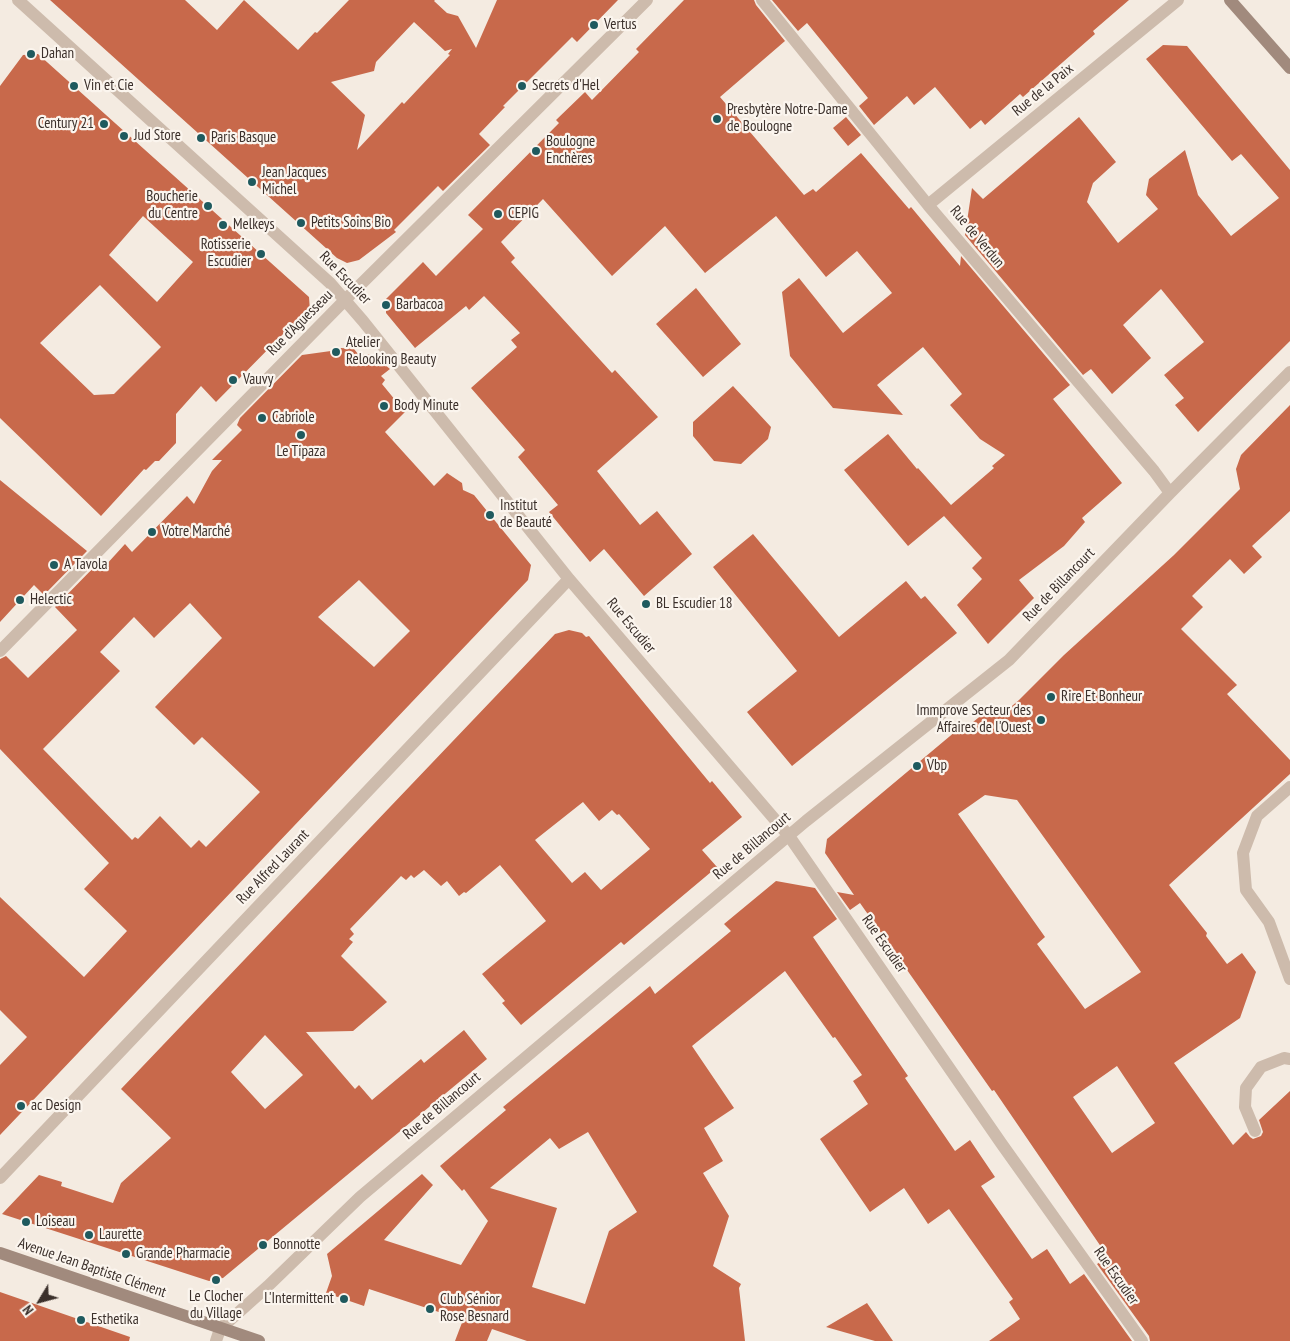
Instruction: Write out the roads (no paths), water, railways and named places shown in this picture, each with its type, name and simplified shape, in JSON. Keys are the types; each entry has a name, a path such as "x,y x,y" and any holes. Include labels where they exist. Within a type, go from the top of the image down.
{"main road":[{"path":"1230,0 1290,68"},
{"name":"Avenue Jean Baptiste Clément","path":"0,1253 218,1335 259,1341"}],"street":[{"name":"Rue Escudier","path":"18,0 330,283 363,320 570,579 789,836 1142,1341"},
{"name":"Rue d'Aguesseau","path":"0,651 345,300 647,0"},
{"name":"Rue de Verdun","path":"762,0 928,205 1170,493"},
{"name":"Rue de la Paix","path":"928,205 1178,0"},
{"name":"Rue de Billancourt","path":"218,1335 360,1197 789,836 1009,660 1290,372"},
{"name":"Rue Alfred Laurant","path":"0,1178 570,579"},
{"path":"1290,787 1257,816 1243,853 1246,890 1269,922 1290,979"},
{"path":"1255,1131 1246,1107 1246,1088 1261,1067 1284,1058 1290,1059"}],"place":[{"name":"Vertus","path":"594,25"},
{"name":"Dahan","path":"31,54"},
{"name":"Vin et Cie","path":"74,86"},
{"name":"Secrets d'Hel","path":"522,86"},
{"name":"Presbytère Notre-Dame de Boulogne","path":"717,119"},
{"name":"Century 21","path":"104,124"},
{"name":"Jud Store","path":"124,136"},
{"name":"Paris Basque","path":"201,138"},
{"name":"Boulogne Enchères","path":"536,151"},
{"name":"Jean Jacques Michel","path":"252,182"},
{"name":"Boucherie du Centre","path":"208,206"},
{"name":"CEPIG","path":"498,214"},
{"name":"Petits Soins Bio","path":"301,223"},
{"name":"Melkeys","path":"223,225"},
{"name":"Rotisserie Escudier","path":"261,254"},
{"name":"Barbacoa","path":"386,305"},
{"name":"Atelier Relooking Beauty","path":"336,352"},
{"name":"Vauvy","path":"233,380"},
{"name":"Body Minute","path":"384,406"},
{"name":"Cabriole","path":"262,418"},
{"name":"Le Tipaza","path":"301,435"},
{"name":"Institut de Beauté","path":"490,515"},
{"name":"Votre Marché","path":"152,532"},
{"name":"A Tavola","path":"54,565"},
{"name":"Helectic","path":"20,600"},
{"name":"BL Escudier 18","path":"646,604"},
{"name":"Rire Et Bonheur","path":"1051,697"},
{"name":"Immprove Secteur des Affaires de l'Ouest","path":"1041,720"},
{"name":"Vbp","path":"917,766"},
{"name":"ac Design","path":"21,1106"},
{"name":"Loiseau","path":"26,1222"},
{"name":"Laurette","path":"89,1235"},
{"name":"Bonnotte","path":"263,1245"},
{"name":"Grande Pharmacie","path":"126,1254"},
{"name":"Le Clocher du Village","path":"216,1280"},
{"name":"L'Intermittent","path":"344,1299"},
{"name":"Club Sénior Rose Besnard","path":"430,1309"},
{"name":"Esthetika","path":"81,1320"}]}
